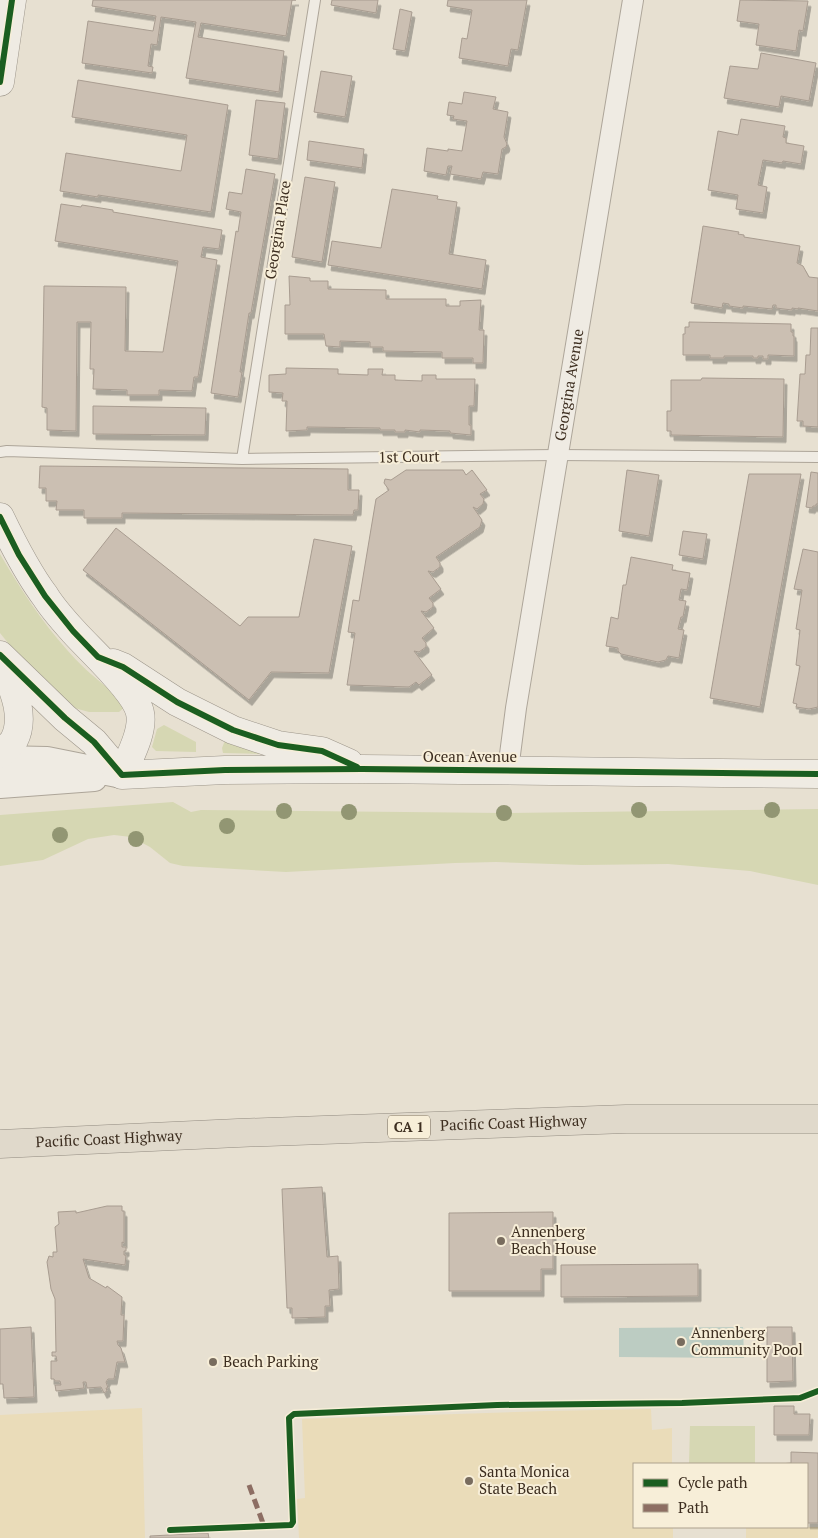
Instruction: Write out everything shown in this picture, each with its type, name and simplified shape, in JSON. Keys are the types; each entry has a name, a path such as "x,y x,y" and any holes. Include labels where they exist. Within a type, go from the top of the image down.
{"highway":[{"name":"Pacific Coast Highway","path":"0,1144 616,1119 818,1119"}],"main road":[{"path":"0,82 12,0"},
{"path":"0,517 19,555 45,596 73,631 137,702 141,715 138,735 122,775 94,742 65,718 0,656"},
{"path":"0,656 18,706 19,724 13,741 0,754"},
{"path":"98,657 123,667 177,702 233,730 278,745 322,751 362,769"},
{"name":"Ocean Avenue","path":"122,775 225,770 362,769 818,774"}],"street":[{"name":"Georgina Avenue","path":"508,770 517,698 633,0"},
{"name":"Ocean Avenue","path":"0,759 47,760 122,775"},
{"name":"Ocean Avenue","path":"0,785 122,775"}],"lane":[{"name":"Georgina Place","path":"242,459 314,0"},
{"name":"1st Court","path":"0,452 7,450 242,459 557,455 818,458"}],"green space":[{"path":"0,554 31,604 58,640 94,677 123,702 126,706 119,712 89,712 67,706 34,675 0,633"},
{"path":"164,725 196,742 196,752 156,751 152,747 157,729"},
{"path":"226,738 264,754 223,753 222,748"},
{"path":"173,802 191,812 201,810 504,813 818,809 818,885 750,871 668,864 582,865 496,862 286,872 183,866 170,863 150,847 131,837 114,835 88,839 43,860 0,866 0,815"},
{"path":"690,1426 755,1426 755,1463 689,1463"}],"sand":[{"path":"142,1408 145,1538 0,1538 0,1415"},
{"name":"Santa Monica State Beach","path":"651,1409 652,1430 672,1428 672,1463 633,1463 633,1528 673,1528 673,1538 299,1538 297,1499 305,1498 302,1419"},
{"path":"818,1527 818,1538 746,1538 746,1528"}],"shaded area":[{"name":"Annenberg Community Pool","path":"743,1327 744,1358 619,1357 619,1328"}],"building":[{"path":"93,0 292,0 286,36 201,23 198,37 284,51 279,92 186,78 196,22 161,17 157,45 151,44 148,66 153,67 152,73 82,63 88,21 153,31 156,16 92,6"},
{"path":"332,0 378,0 376,13 331,5"},
{"path":"448,0 527,0 518,50 511,49 508,66 459,58 462,38 467,39 472,10 447,6"},
{"path":"740,0 808,1 803,31 799,30 796,51 756,45 759,24 737,21"},
{"path":"400,9 412,12 405,51 393,49"},
{"path":"761,53 816,63 809,101 781,96 779,107 724,98 730,66 758,69"},
{"path":"321,71 352,76 345,117 314,112"},
{"path":"78,80 228,105 211,212 60,191 66,153 181,171 187,135 72,117"},
{"path":"464,92 496,97 493,109 508,112 504,137 507,144 502,149 498,174 483,172 481,179 450,174 452,166 448,166 446,175 424,171 427,148 462,151 467,121 453,119 454,116 447,115 449,102 462,104"},
{"path":"256,100 285,103 278,159 249,155"},
{"path":"741,119 785,126 783,137 786,138 786,143 804,146 801,164 763,160 758,185 767,187 763,213 736,209 738,195 708,190 718,131 738,135"},
{"path":"309,141 364,149 362,168 307,160"},
{"path":"246,169 275,174 251,313 249,313 238,397 211,393 236,231 238,232 241,212 226,209 229,192 242,194"},
{"path":"305,177 335,182 322,262 292,257"},
{"path":"392,189 438,196 437,199 457,202 449,254 486,260 482,289 328,265 332,241 381,248"},
{"path":"61,204 113,210 113,212 222,230 219,249 203,247 201,257 217,260 198,377 194,377 192,391 159,390 159,395 127,395 127,390 93,389 94,369 90,369 91,322 77,322 76,431 47,430 47,408 42,407 44,286 126,287 125,351 163,352 178,261 55,241"},
{"path":"703,226 739,232 738,234 744,235 744,237 800,246 797,263 803,266 809,277 818,278 818,311 798,308 792,308 792,310 776,308 776,305 773,305 772,309 743,306 743,308 723,303 722,308 691,303"},
{"path":"289,276 310,278 310,281 328,281 328,289 386,290 386,299 446,299 446,306 460,306 460,301 481,300 479,330 484,330 483,363 473,363 473,358 442,358 442,352 383,351 383,347 370,347 370,342 340,341 340,347 326,346 324,334 285,334 285,305 290,305"},
{"path":"689,322 791,324 791,332 793,332 794,336 794,356 768,355 768,359 763,359 763,356 758,356 758,358 753,358 753,356 724,356 724,358 710,358 710,355 683,355 683,334 685,334 685,327 689,327"},
{"path":"811,328 818,328 818,427 803,426 803,421 797,421 800,374 805,374 806,355 810,355"},
{"path":"286,368 338,369 338,374 368,375 368,369 383,369 382,375 395,375 395,380 422,381 422,375 436,375 436,379 475,379 474,406 469,406 471,435 450,433 450,431 420,430 420,432 405,430 405,432 395,432 395,430 380,430 380,428 307,427 307,430 286,431 287,401 282,401 283,393 269,392 269,375 286,374"},
{"path":"702,378 784,379 783,437 671,435 671,431 667,431 667,411 671,411 671,380 701,380"},
{"path":"93,406 206,408 205,435 93,434"},
{"path":"40,466 348,469 348,490 359,490 358,510 354,510 353,515 122,513 122,518 84,518 84,510 56,510 57,501 46,501 46,488 39,488"},
{"path":"406,470 463,470 466,475 472,470 487,490 480,494 484,499 483,504 477,509 473,507 482,520 480,527 436,557 440,567 433,572 428,571 441,589 429,598 433,603 433,607 426,612 421,611 434,628 422,638 426,643 426,647 419,652 414,651 432,675 419,685 416,682 409,687 347,685 355,633 348,632 353,600 359,601 376,499 389,490 384,483 385,479 391,480"},
{"path":"627,470 659,475 649,536 619,531"},
{"path":"811,472 818,473 818,504 812,508 806,507"},
{"path":"749,474 801,474 760,707 710,698"},
{"path":"116,528 240,626 248,617 299,617 314,539 352,546 329,673 271,672 249,700 83,570"},
{"path":"683,531 707,534 703,559 679,555"},
{"path":"803,549 818,552 818,707 809,709 796,707 797,704 793,703 800,666 796,665 800,630 796,629 802,590 794,589"},
{"path":"631,557 673,565 672,570 690,573 687,590 681,589 679,600 686,601 683,617 681,617 678,629 684,630 679,658 668,656 666,660 658,662 621,654 618,648 606,646 611,617 618,619 623,585 626,585"},
{"path":"322,1187 327,1257 338,1256 339,1289 329,1290 330,1306 325,1306 325,1317 292,1318 292,1308 287,1308 282,1189"},
{"path":"107,1206 122,1206 122,1211 124,1211 124,1243 122,1242 122,1247 126,1247 126,1251 124,1251 124,1255 126,1255 125,1265 83,1259 89,1278 106,1288 107,1286 122,1297 121,1315 124,1315 123,1341 117,1341 125,1362 117,1362 114,1379 108,1379 106,1382 108,1388 106,1388 107,1391 104,1393 101,1387 87,1388 86,1382 83,1382 84,1388 56,1391 55,1385 61,1385 60,1381 51,1379 51,1361 57,1361 56,1356 52,1356 52,1352 56,1352 55,1299 51,1289 47,1262 49,1256 53,1257 53,1252 57,1252 55,1227 59,1224 58,1212 76,1211 76,1213"},
{"name":"Annenberg Beach House","path":"553,1212 553,1269 541,1269 541,1291 449,1291 449,1213"},
{"name":"Annenberg Beach House","path":"698,1264 698,1296 561,1297 561,1265"},
{"path":"31,1327 34,1397 4,1398 3,1384 0,1384 0,1329"},
{"path":"767,1327 792,1327 793,1381 767,1382"},
{"path":"774,1406 794,1406 794,1414 810,1414 809,1435 774,1435"},
{"path":"791,1452 818,1453 818,1523 808,1523 808,1463 791,1463"},
{"path":"208,1533 209,1538 150,1538 150,1536"}],"marked path":[{"path":"249,1485 264,1526"}],"cycle path":[{"path":"0,82 12,0"},
{"path":"0,517 19,555 45,596 73,631 98,657 123,667 177,702 233,730 278,745 322,751 357,767"},
{"path":"0,655 65,718 94,742 122,775 225,770 362,769 818,774"},
{"path":"170,1530 291,1525 293,1522 289,1418 294,1414 497,1405 682,1403 800,1398 818,1391"}],"place":[{"name":"Annenberg Beach House","path":"501,1241"},
{"name":"Annenberg Community Pool","path":"681,1342"},
{"name":"Beach Parking","path":"213,1362"},
{"name":"Santa Monica State Beach","path":"469,1481"}]}
